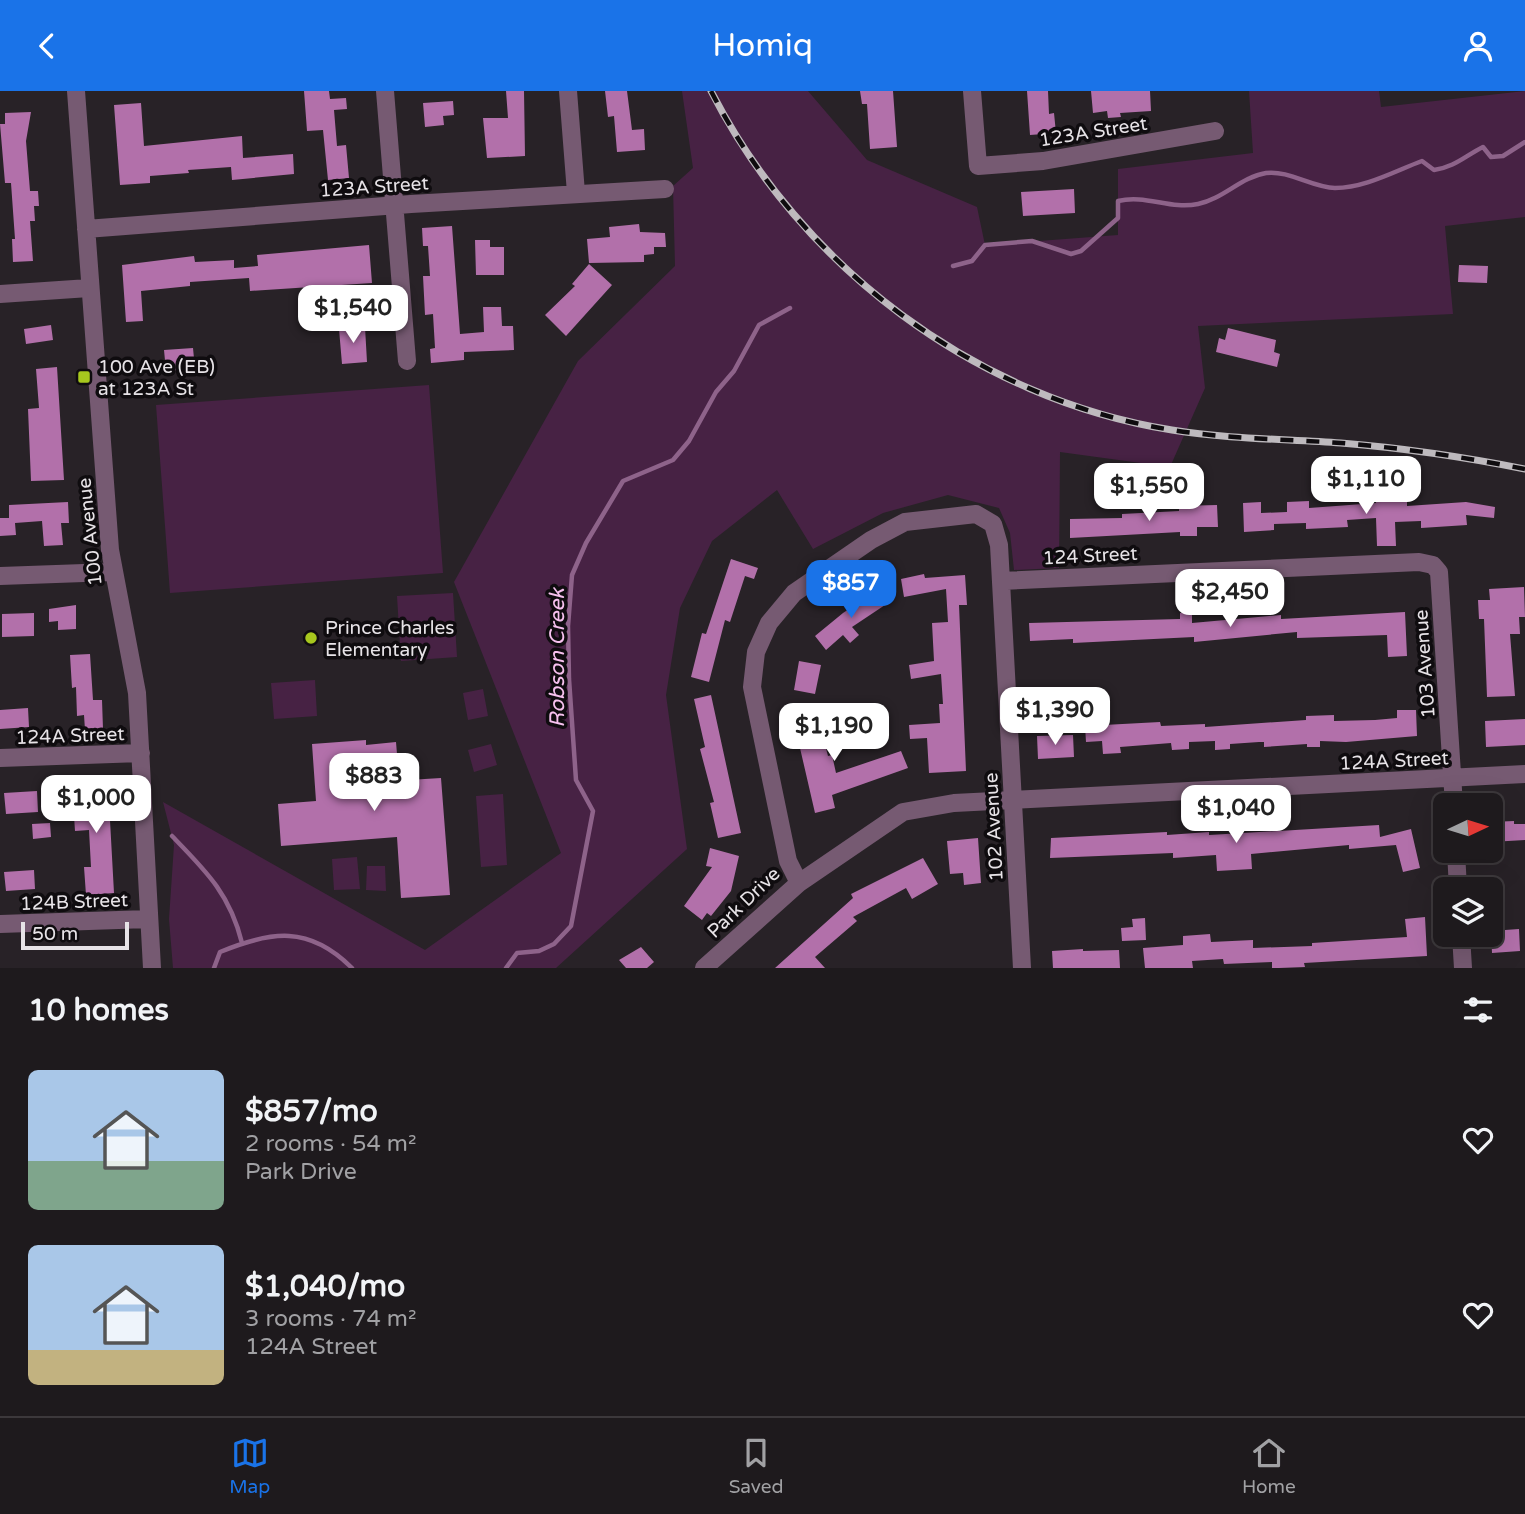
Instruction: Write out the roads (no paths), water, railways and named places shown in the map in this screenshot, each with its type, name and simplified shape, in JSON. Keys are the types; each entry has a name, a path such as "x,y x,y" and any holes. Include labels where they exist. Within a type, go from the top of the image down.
{"street":[{"name":"100 Avenue","path":"76,91 112,572 134,665 152,968"},
{"path":"385,91 407,361"},
{"path":"568,91 576,193"},
{"name":"123A Street","path":"972,91 978,166 1043,161 1215,131"},
{"name":"123A Street","path":"86,229 395,205 665,189"},
{"path":"0,294 89,288"},
{"name":"Park Drive","path":"704,968 799,883 788,862 753,699 754,662 769,623 794,593 895,526 961,514 976,514 989,519"},
{"name":"102 Avenue","path":"989,519 998,537 1022,968"},
{"name":"124 Street","path":"1001,581 1419,562 1433,565"},
{"name":"103 Avenue","path":"1433,565 1439,572 1453,793"},
{"path":"0,576 112,572"},
{"name":"124A Street","path":"0,758 141,753"},
{"name":"124A Street","path":"799,883 904,812 954,803 1525,774"},
{"name":"124B Street","path":"0,924 148,919"},
{"path":"1462,947 1463,968"}],"waterway":[{"name":"Robson Creek","path":"953,266 972,261 985,245 1032,241 1071,254 1081,251 1118,218 1118,201 1138,199 1178,205 1198,204 1266,173 1283,174 1327,187 1346,187 1369,182 1422,161 1434,170 1441,169 1483,147 1491,157 1503,156 1525,142"},
{"name":"Robson Creek","path":"506,968 517,953 539,951 554,944 571,926 593,811 576,780 569,679 568,626 572,575 586,543 623,481 673,460 689,441 716,392 734,371 759,325 790,308"},
{"path":"172,836 206,872 224,897 242,943"},
{"name":"Robson Creek","path":"214,968 220,952 273,936 289,936 320,944 352,968"}],"railway":[{"path":"711,91 749,155 793,214 845,267 902,315 964,356 1030,389 1100,414 1172,430 1387,447 1525,469"}],"place":[{"name":"100 Ave (EB) at 123A St","path":"84,377"},
{"name":"Prince Charles Elementary","path":"311,638"}]}
